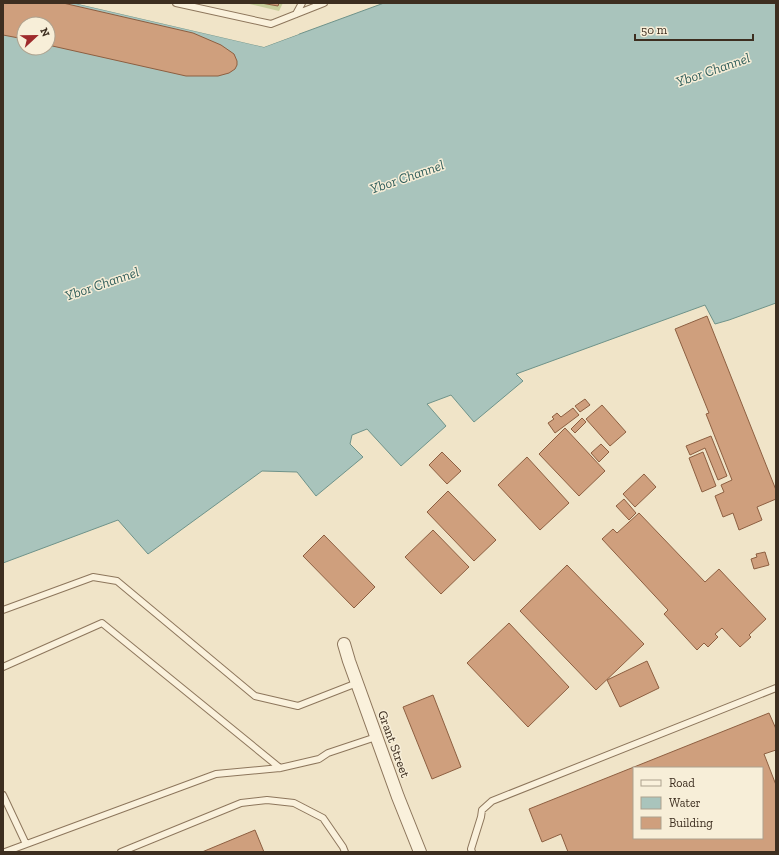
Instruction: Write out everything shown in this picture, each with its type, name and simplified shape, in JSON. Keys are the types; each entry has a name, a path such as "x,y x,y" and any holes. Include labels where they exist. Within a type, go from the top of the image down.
{"street":[{"name":"Grant Street","path":"344,644 376,737 420,852"}],"lane":[{"path":"176,3 271,24 324,3"},
{"path":"296,14 302,3"},
{"path":"3,610 93,577 117,581 255,696 298,706 357,683"},
{"path":"3,667 102,623 280,768"},
{"path":"470,851 482,810 492,801 776,688"},
{"path":"5,852 216,774 280,768 318,760 328,753 376,737"},
{"path":"3,795 26,844"},
{"path":"121,852 241,804 267,800 294,803 323,818 345,852"}],"green space":[{"path":"245,3 261,3 278,6 279,3 283,3 279,11"}],"water":[{"name":"Ybor Channel","path":"3,3 74,3 264,47 384,3 776,3 776,303 715,324 705,305 516,374 523,381 474,422 451,395 427,404 446,426 401,466 367,429 352,435 350,444 363,457 316,496 297,472 262,471 148,554 118,520 3,563"}],"pier":[{"path":"74,3 83,3 264,45 299,32 299,34 264,47"}],"building":[{"path":"3,3 63,3 193,33 221,45 234,54 237,65 235,69 229,73 218,76 186,76 56,47 56,16 16,16 16,37 3,35"},
{"path":"261,3 279,3 278,6"},
{"path":"707,316 776,490 776,499 757,507 762,520 739,530 733,513 723,517 715,496 724,492 721,485 732,480 706,414 709,413 675,329"},
{"path":"585,399 590,405 580,412 575,406"},
{"path":"602,405 626,432 610,446 586,419"},
{"path":"573,408 579,415 555,433 548,423 554,419 552,417 557,413 561,417"},
{"path":"582,418 586,422 575,433 571,429"},
{"path":"565,428 605,471 579,496 539,454"},
{"path":"711,436 727,476 718,480 705,448 690,455 686,446"},
{"path":"601,444 609,452 599,462 591,453"},
{"path":"442,452 461,471 447,484 429,465"},
{"path":"703,452 716,486 702,492 689,458"},
{"path":"527,457 569,503 540,530 498,485"},
{"path":"644,474 656,487 635,507 623,494"},
{"path":"448,491 496,540 474,561 427,512"},
{"path":"624,499 636,513 629,520 616,506"},
{"path":"639,513 705,582 719,569 766,619 749,635 751,637 740,647 722,628 715,634 718,637 708,647 704,643 697,650 664,614 668,610 602,539 613,529 617,533"},
{"path":"433,530 469,567 441,594 405,557"},
{"path":"324,535 375,587 354,608 303,556"},
{"path":"765,552 769,565 754,569 751,559 757,557 756,554"},
{"path":"567,565 644,644 596,690 520,611"},
{"path":"509,623 569,687 528,727 467,663"},
{"path":"647,661 659,688 620,707 607,680"},
{"path":"433,695 461,767 432,779 403,707"},
{"path":"769,713 776,729 776,750 764,754 776,785 776,852 568,852 561,834 542,842 529,809 633,767 633,839 763,839 763,767 634,767"},
{"path":"255,830 264,852 202,852"}]}
